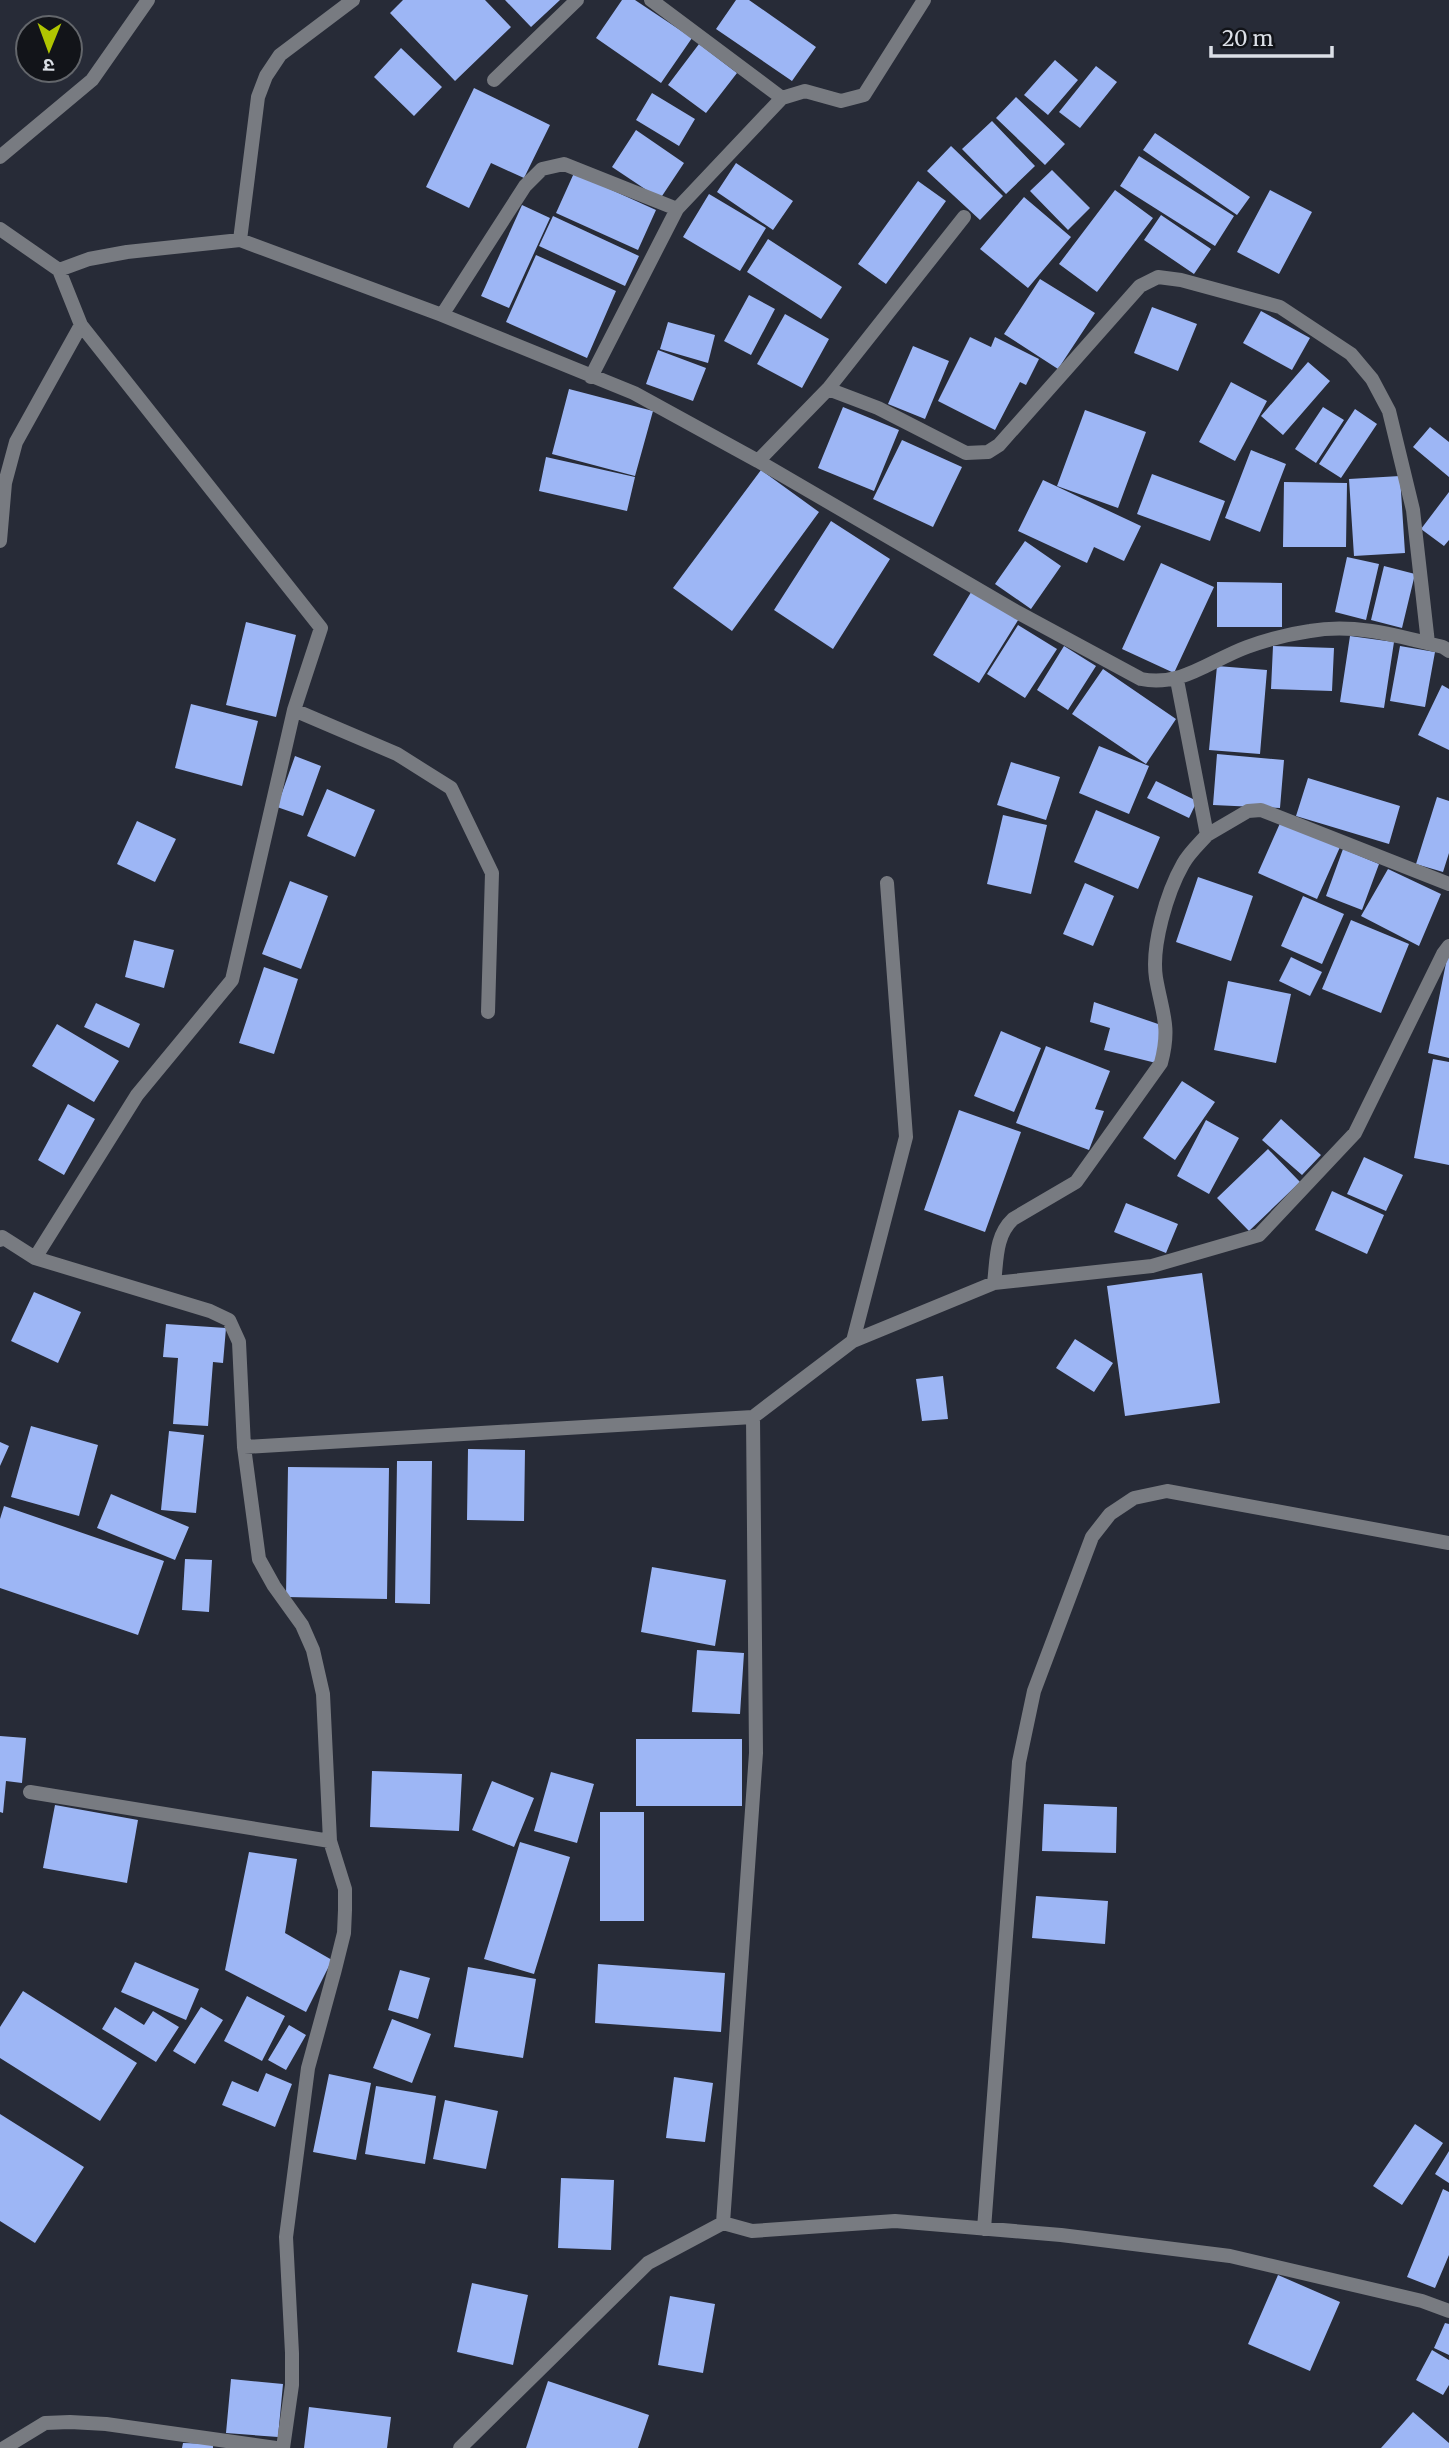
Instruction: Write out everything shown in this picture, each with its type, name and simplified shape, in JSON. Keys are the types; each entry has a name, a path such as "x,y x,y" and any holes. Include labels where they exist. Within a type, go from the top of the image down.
{"street":[{"path":"0,157 92,80 148,0"},
{"path":"240,240 258,97 266,76 280,55 353,0"},
{"path":"494,80 577,0"},
{"path":"651,0 782,98"},
{"path":"591,377 677,209 782,98 805,91 841,101 864,95 923,0"},
{"path":"442,315 525,186 542,169 564,164 677,209"},
{"path":"758,461 828,389 964,217"},
{"path":"0,229 60,270 81,326 321,628 294,710 232,980 137,1095 35,1258"},
{"path":"60,270 89,259 127,252 240,240 442,315 634,393 758,461 1017,612 1141,679 1158,682 1177,680 1249,646 1310,631 1371,629 1427,643 1447,645"},
{"path":"828,389 878,408 967,453 988,452 999,445 1140,286 1158,277 1280,307 1352,354 1372,379 1389,411 1413,510 1427,643"},
{"path":"0,541 5,484 16,442 81,326"},
{"path":"0,442 16,442"},
{"path":"1177,680 1207,835"},
{"path":"294,710 397,754 451,788 492,873 488,1012"},
{"path":"994,1283 999,1242 1005,1227 1013,1219 1076,1182 1161,1063 1167,1040 1156,975 1157,940 1169,896 1184,863 1207,835 1248,811 1261,810 1449,884"},
{"path":"853,1341 906,1137 887,883"},
{"path":"244,1447 753,1417 853,1341 994,1283 1152,1266 1259,1235 1355,1133 1449,946"},
{"path":"1,1237 35,1258 210,1311 229,1320 239,1342 244,1447 259,1559 274,1586 302,1625 313,1650 323,1694 330,1841 345,1889 345,1910 344,1933 308,2068 286,2237 292,2385 284,2448"},
{"path":"723,2223 756,1753 753,1417"},
{"path":"984,2229 1018,1762 1034,1691 1092,1537 1110,1514 1134,1498 1167,1491 1449,1543"},
{"path":"30,1792 330,1841"},
{"path":"460,2448 648,2263 723,2223 752,2231 895,2221 1061,2235 1230,2256 1422,2301 1449,2311"},
{"path":"4,2448 45,2423 70,2422 106,2424 276,2448"}],"building":[{"path":"403,0 485,0 511,27 455,81 390,13"},
{"path":"505,0 560,0 531,27"},
{"path":"622,0 635,0 692,38 661,83 596,38"},
{"path":"736,0 749,0 816,47 792,81 716,29"},
{"path":"699,44 737,73 706,113 668,85"},
{"path":"401,48 442,87 414,116 374,77"},
{"path":"1055,60 1078,80 1048,115 1024,95"},
{"path":"1096,66 1117,82 1080,128 1059,112"},
{"path":"474,88 550,125 524,178 491,163 469,208 426,187"},
{"path":"652,93 695,119 679,146 636,120"},
{"path":"1016,97 1065,144 1045,165 996,118"},
{"path":"992,121 1035,166 1006,194 962,149"},
{"path":"636,130 684,163 660,199 612,167"},
{"path":"1155,133 1250,197 1237,215 1143,150"},
{"path":"951,146 1003,196 980,220 927,171"},
{"path":"1139,156 1234,216 1215,246 1120,186"},
{"path":"736,163 793,201 773,230 717,192"},
{"path":"1052,170 1090,208 1068,230 1030,191"},
{"path":"574,173 656,210 638,250 556,213"},
{"path":"918,181 946,201 886,284 858,264"},
{"path":"1115,190 1153,218 1097,292 1059,264"},
{"path":"1270,190 1312,212 1279,274 1237,252"},
{"path":"709,194 766,228 740,271 683,237"},
{"path":"1024,197 1071,237 1028,288 980,249"},
{"path":"522,205 550,218 509,308 481,296"},
{"path":"1161,215 1211,249 1194,274 1144,240"},
{"path":"553,216 639,256 625,286 539,246"},
{"path":"768,239 842,287 821,319 747,272"},
{"path":"536,255 616,291 587,358 506,322"},
{"path":"1040,279 1095,313 1058,369 1004,334"},
{"path":"749,295 775,309 751,355 724,341"},
{"path":"1152,307 1197,324 1178,371 1134,353"},
{"path":"1261,311 1310,338 1292,370 1243,343"},
{"path":"785,314 829,339 802,388 757,364"},
{"path":"668,322 715,335 708,363 660,349"},
{"path":"970,337 991,347 995,337 1039,359 1026,385 1020,382 995,430 938,401"},
{"path":"913,346 949,361 925,419 888,404"},
{"path":"658,350 706,368 693,401 646,384"},
{"path":"1308,362 1330,381 1283,435 1261,416"},
{"path":"1231,382 1267,401 1235,461 1199,442"},
{"path":"569,389 653,411 635,476 552,454"},
{"path":"843,407 899,430 874,491 818,468"},
{"path":"1323,407 1344,420 1316,463 1295,449"},
{"path":"1355,409 1377,424 1341,478 1319,464"},
{"path":"1085,410 1146,432 1118,508 1057,486"},
{"path":"1430,427 1449,442 1449,477 1413,447"},
{"path":"902,440 962,467 933,527 873,499"},
{"path":"1251,450 1286,464 1260,532 1225,518"},
{"path":"546,457 635,477 627,511 539,491"},
{"path":"761,470 819,512 732,631 673,588"},
{"path":"1152,474 1225,501 1210,541 1137,514"},
{"path":"1400,476 1405,553 1354,556 1349,479"},
{"path":"1043,480 1141,526 1124,561 1094,547 1087,563 1018,531"},
{"path":"1284,482 1347,483 1346,547 1283,547"},
{"path":"1449,492 1449,540 1444,546 1421,529"},
{"path":"831,521 890,559 833,649 774,610"},
{"path":"1025,541 1061,566 1031,609 995,584"},
{"path":"1347,557 1379,564 1366,620 1335,612"},
{"path":"1161,563 1214,587 1174,673 1122,649"},
{"path":"1384,566 1415,574 1402,628 1371,620"},
{"path":"1217,582 1282,583 1282,627 1217,627"},
{"path":"973,589 1020,617 979,683 933,655"},
{"path":"246,622 296,635 276,717 226,705"},
{"path":"1018,625 1057,649 1025,698 987,674"},
{"path":"1350,636 1394,642 1384,708 1340,702"},
{"path":"1064,646 1096,666 1068,710 1037,690"},
{"path":"1273,646 1334,648 1332,691 1271,689"},
{"path":"1400,646 1435,652 1425,707 1390,701"},
{"path":"1217,666 1267,670 1260,754 1209,750"},
{"path":"1103,669 1176,719 1146,764 1072,714"},
{"path":"1442,685 1449,689 1449,750 1418,735"},
{"path":"191,704 258,721 242,786 175,768"},
{"path":"1099,746 1149,766 1129,814 1079,793"},
{"path":"1217,754 1284,760 1280,808 1213,805"},
{"path":"295,756 321,766 303,816 277,807"},
{"path":"1011,762 1060,777 1046,820 997,805"},
{"path":"1308,778 1400,806 1389,844 1296,816"},
{"path":"1156,781 1197,801 1189,818 1147,798"},
{"path":"327,789 375,810 355,857 307,836"},
{"path":"1437,797 1449,801 1449,853 1443,872 1416,864"},
{"path":"1096,810 1160,837 1138,889 1074,862"},
{"path":"1003,815 1047,825 1031,894 987,884"},
{"path":"137,821 176,839 155,882 117,864"},
{"path":"1281,821 1340,847 1317,899 1258,873"},
{"path":"1343,849 1379,864 1362,910 1326,896"},
{"path":"1388,869 1441,894 1419,946 1361,916"},
{"path":"1198,877 1253,896 1231,961 1176,942"},
{"path":"290,881 328,896 301,969 262,954"},
{"path":"1085,883 1114,896 1093,946 1063,934"},
{"path":"1303,896 1344,914 1322,964 1281,946"},
{"path":"1351,920 1409,944 1381,1013 1322,989"},
{"path":"134,940 174,950 164,988 125,977"},
{"path":"1449,953 1449,1058 1428,1053"},
{"path":"1291,957 1322,972 1310,996 1279,981"},
{"path":"264,967 298,979 274,1054 239,1043"},
{"path":"1228,981 1291,994 1276,1063 1214,1050"},
{"path":"1094,1002 1161,1025 1156,1063 1104,1050 1110,1028 1090,1022"},
{"path":"96,1003 140,1024 129,1048 84,1027"},
{"path":"57,1024 119,1061 94,1102 32,1066"},
{"path":"1001,1031 1041,1048 1014,1112 974,1096"},
{"path":"1046,1046 1110,1071 1095,1109 1104,1111 1089,1150 1016,1123"},
{"path":"1433,1059 1449,1062 1449,1165 1414,1158"},
{"path":"1182,1081 1215,1102 1175,1160 1143,1138"},
{"path":"68,1104 95,1119 64,1175 38,1160"},
{"path":"959,1110 1021,1132 985,1232 924,1210"},
{"path":"1281,1119 1321,1155 1302,1175 1262,1140"},
{"path":"1206,1120 1239,1138 1209,1194 1177,1176"},
{"path":"1268,1149 1300,1182 1249,1231 1217,1198"},
{"path":"1364,1157 1403,1175 1386,1211 1347,1194"},
{"path":"1332,1191 1384,1215 1367,1254 1315,1230"},
{"path":"1126,1203 1178,1224 1166,1253 1114,1232"},
{"path":"1202,1273 1220,1403 1125,1416 1107,1286"},
{"path":"34,1292 81,1312 58,1363 11,1341"},
{"path":"166,1324 226,1328 223,1363 213,1362 208,1426 173,1424 178,1358 163,1357"},
{"path":"1075,1339 1113,1363 1094,1392 1056,1368"},
{"path":"943,1376 948,1419 922,1421 916,1379"},
{"path":"31,1426 98,1445 79,1516 11,1497"},
{"path":"169,1431 204,1435 196,1513 161,1510"},
{"path":"0,1442 9,1446 0,1466"},
{"path":"468,1449 525,1450 524,1521 467,1520"},
{"path":"397,1461 432,1461 430,1604 395,1603"},
{"path":"288,1467 389,1468 387,1599 286,1597"},
{"path":"111,1494 189,1527 175,1560 97,1528"},
{"path":"4,1506 164,1561 138,1635 0,1588 0,1519"},
{"path":"185,1559 212,1560 209,1612 182,1610"},
{"path":"652,1567 726,1580 715,1646 641,1632"},
{"path":"697,1650 744,1653 740,1714 692,1712"},
{"path":"0,1736 26,1738 22,1783 6,1781 3,1813 0,1812"},
{"path":"636,1739 742,1739 742,1806 636,1806"},
{"path":"372,1771 462,1774 459,1831 370,1827"},
{"path":"551,1772 594,1784 577,1843 534,1831"},
{"path":"492,1781 534,1798 514,1847 472,1830"},
{"path":"1044,1804 1117,1807 1116,1853 1042,1851"},
{"path":"55,1805 138,1820 127,1883 43,1868"},
{"path":"600,1812 644,1812 644,1921 600,1921"},
{"path":"520,1842 570,1857 534,1974 484,1959"},
{"path":"249,1852 297,1859 285,1933 332,1960 306,2012 225,1970"},
{"path":"1036,1896 1108,1901 1105,1944 1032,1938"},
{"path":"135,1962 199,1989 186,2020 121,1992"},
{"path":"598,1964 725,1973 721,2032 595,2023"},
{"path":"468,1967 536,1979 523,2058 454,2047"},
{"path":"400,1970 430,1978 418,2019 388,2010"},
{"path":"23,1991 137,2063 100,2121 0,2058 0,2027"},
{"path":"247,1996 285,2016 262,2061 224,2041"},
{"path":"115,2007 144,2025 153,2011 179,2027 156,2062 102,2029"},
{"path":"201,2007 223,2020 195,2064 173,2051"},
{"path":"392,2019 431,2034 412,2083 373,2068"},
{"path":"289,2025 306,2035 286,2070 268,2060"},
{"path":"266,2073 292,2084 275,2127 222,2105 232,2081 258,2092"},
{"path":"329,2074 371,2083 356,2160 313,2152"},
{"path":"674,2077 713,2083 705,2142 666,2138"},
{"path":"376,2086 436,2096 425,2164 365,2154"},
{"path":"445,2100 498,2111 486,2169 433,2159"},
{"path":"0,2114 84,2167 35,2243 0,2221"},
{"path":"1415,2124 1443,2143 1402,2205 1373,2186"},
{"path":"1449,2151 1449,2183 1435,2174"},
{"path":"561,2178 614,2180 611,2250 558,2248"},
{"path":"1443,2189 1449,2192 1449,2255 1435,2288 1407,2277"},
{"path":"1278,2275 1340,2302 1310,2371 1248,2344"},
{"path":"472,2283 528,2295 513,2365 457,2352"},
{"path":"670,2296 715,2304 703,2373 658,2365"},
{"path":"1445,2323 1449,2324 1449,2355 1434,2348"},
{"path":"1432,2350 1449,2360 1449,2385 1443,2395 1416,2380"},
{"path":"231,2379 283,2384 278,2437 226,2433"},
{"path":"548,2381 649,2415 638,2448 526,2448"},
{"path":"309,2407 391,2417 387,2448 304,2448"},
{"path":"1413,2412 1449,2443 1449,2448 1381,2448"},
{"path":"183,2443 213,2444 213,2448 182,2448"}]}
